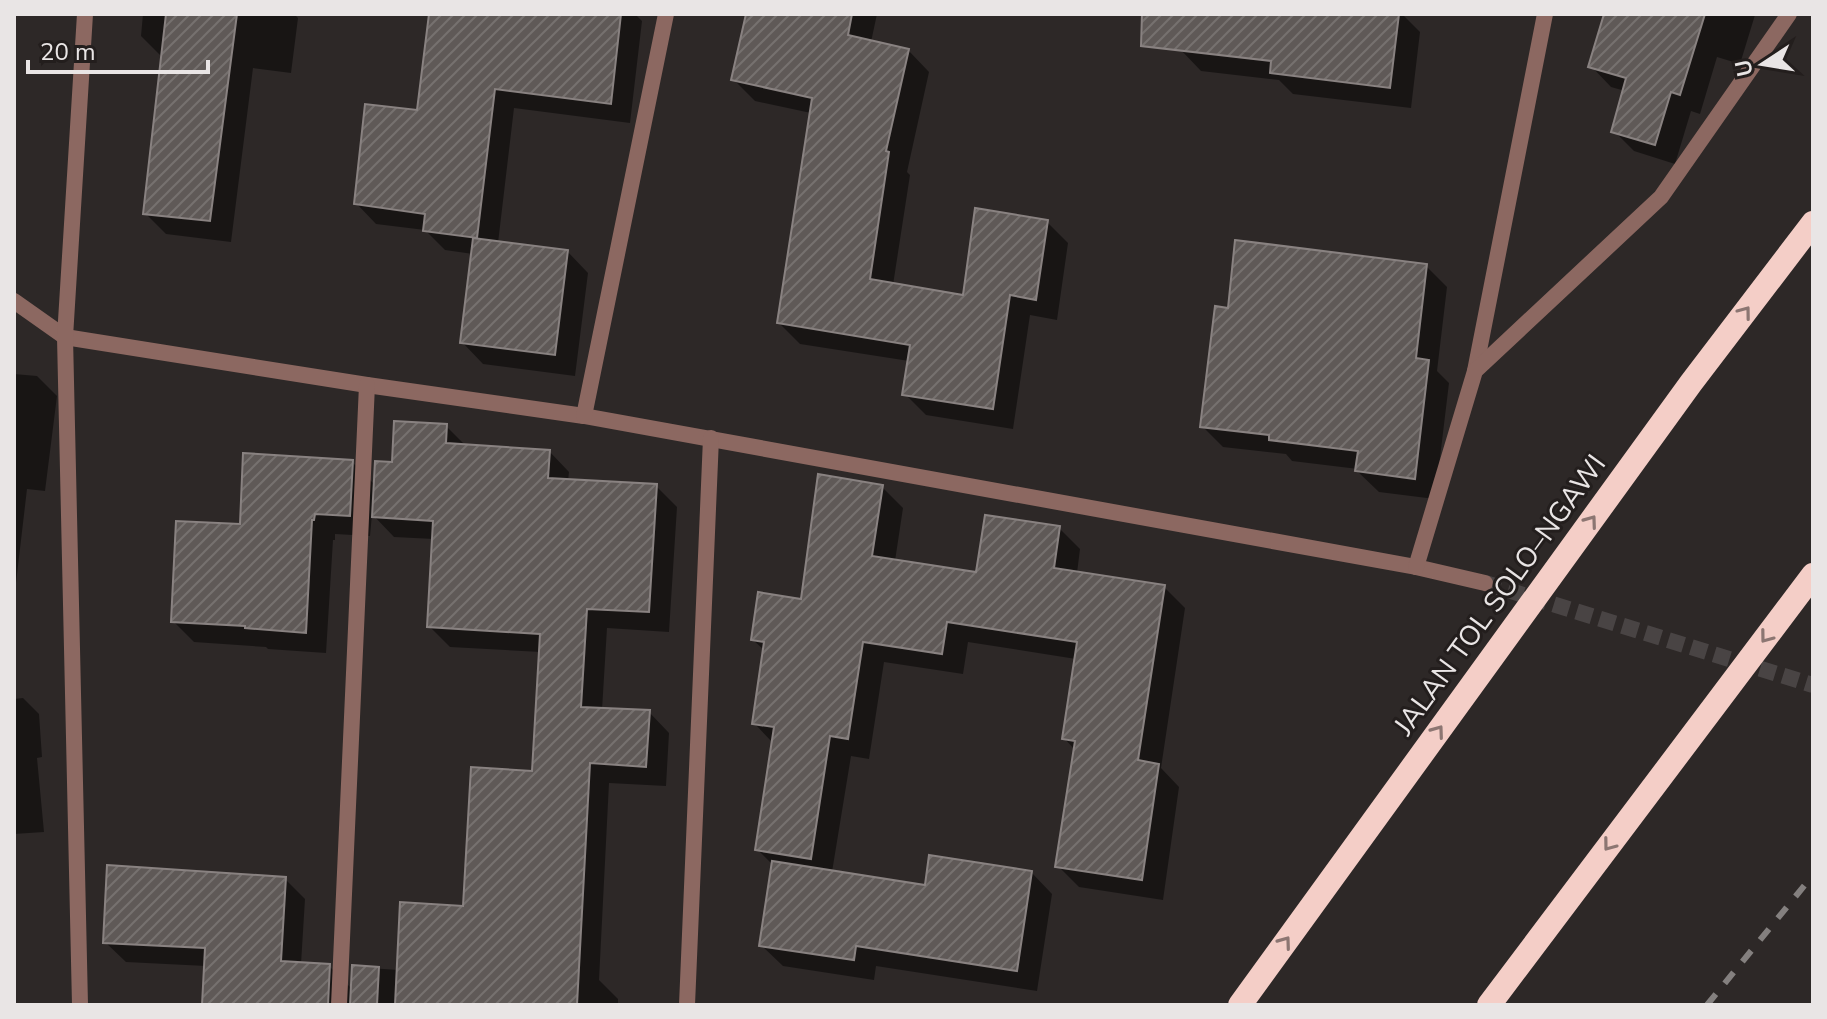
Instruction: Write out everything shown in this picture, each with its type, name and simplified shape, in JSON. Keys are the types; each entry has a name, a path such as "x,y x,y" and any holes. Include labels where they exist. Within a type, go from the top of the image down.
{"highway":[{"name":"JALAN TOL SOLO–NGAWI","path":"1240,1005 1691,383 1813,223"},
{"path":"1489,1005 1813,575"}],"street":[{"path":"80,1005 65,337 85,14"},
{"path":"584,416 666,14"},
{"path":"1416,567 1475,371 1545,14"},
{"path":"1475,371 1661,197 1789,14"},
{"path":"14,301 65,337 711,438 1416,567 1485,583"},
{"path":"339,1005 367,385"},
{"path":"687,1005 711,438"}],"building":[{"path":"166,14 237,14 210,221 143,214"},
{"path":"429,14 621,14 611,104 495,89 477,238 423,231 425,214 354,204 365,104 417,110"},
{"path":"746,14 852,14 848,35 909,49 886,151 889,152 870,279 963,295 975,208 1048,220 1036,300 1010,295 993,409 902,395 910,345 777,323 812,98 731,80"},
{"path":"1142,14 1399,14 1390,88 1270,73 1271,61 1141,46"},
{"path":"1604,14 1705,14 1680,95 1671,92 1655,145 1611,132 1626,78 1588,67"},
{"path":"473,238 568,250 555,355 460,343"},
{"path":"1235,240 1427,264 1416,358 1429,360 1415,479 1355,471 1358,451 1269,440 1269,435 1200,427 1215,306 1228,308"},
{"path":"394,421 447,424 446,443 550,450 548,478 657,484 649,612 587,609 581,707 650,710 646,767 590,763 577,1005 395,1005 400,902 463,906 471,767 532,771 540,634 427,627 433,521 372,517 375,461 392,462"},
{"path":"243,453 353,460 350,516 315,514 312,520 306,633 171,622 176,521 240,524"},
{"path":"818,474 883,485 872,556 976,572 985,515 1060,526 1054,568 1165,585 1138,760 1159,764 1142,880 1055,867 1075,741 1062,739 1077,642 947,622 942,654 863,642 848,739 830,736 811,859 755,850 774,727 752,724 764,642 751,640 758,592 801,599"},
{"path":"929,855 1032,871 1017,971 856,946 854,960 759,946 772,861 925,885"},
{"path":"107,865 286,877 281,961 330,964 328,1005 202,1005 205,948 103,943"},
{"path":"352,965 379,967 377,1005 350,1005"}],"tunnel":[{"path":"1485,583 1813,685"}],"railway":[{"path":"1707,1005 1813,875"}]}
